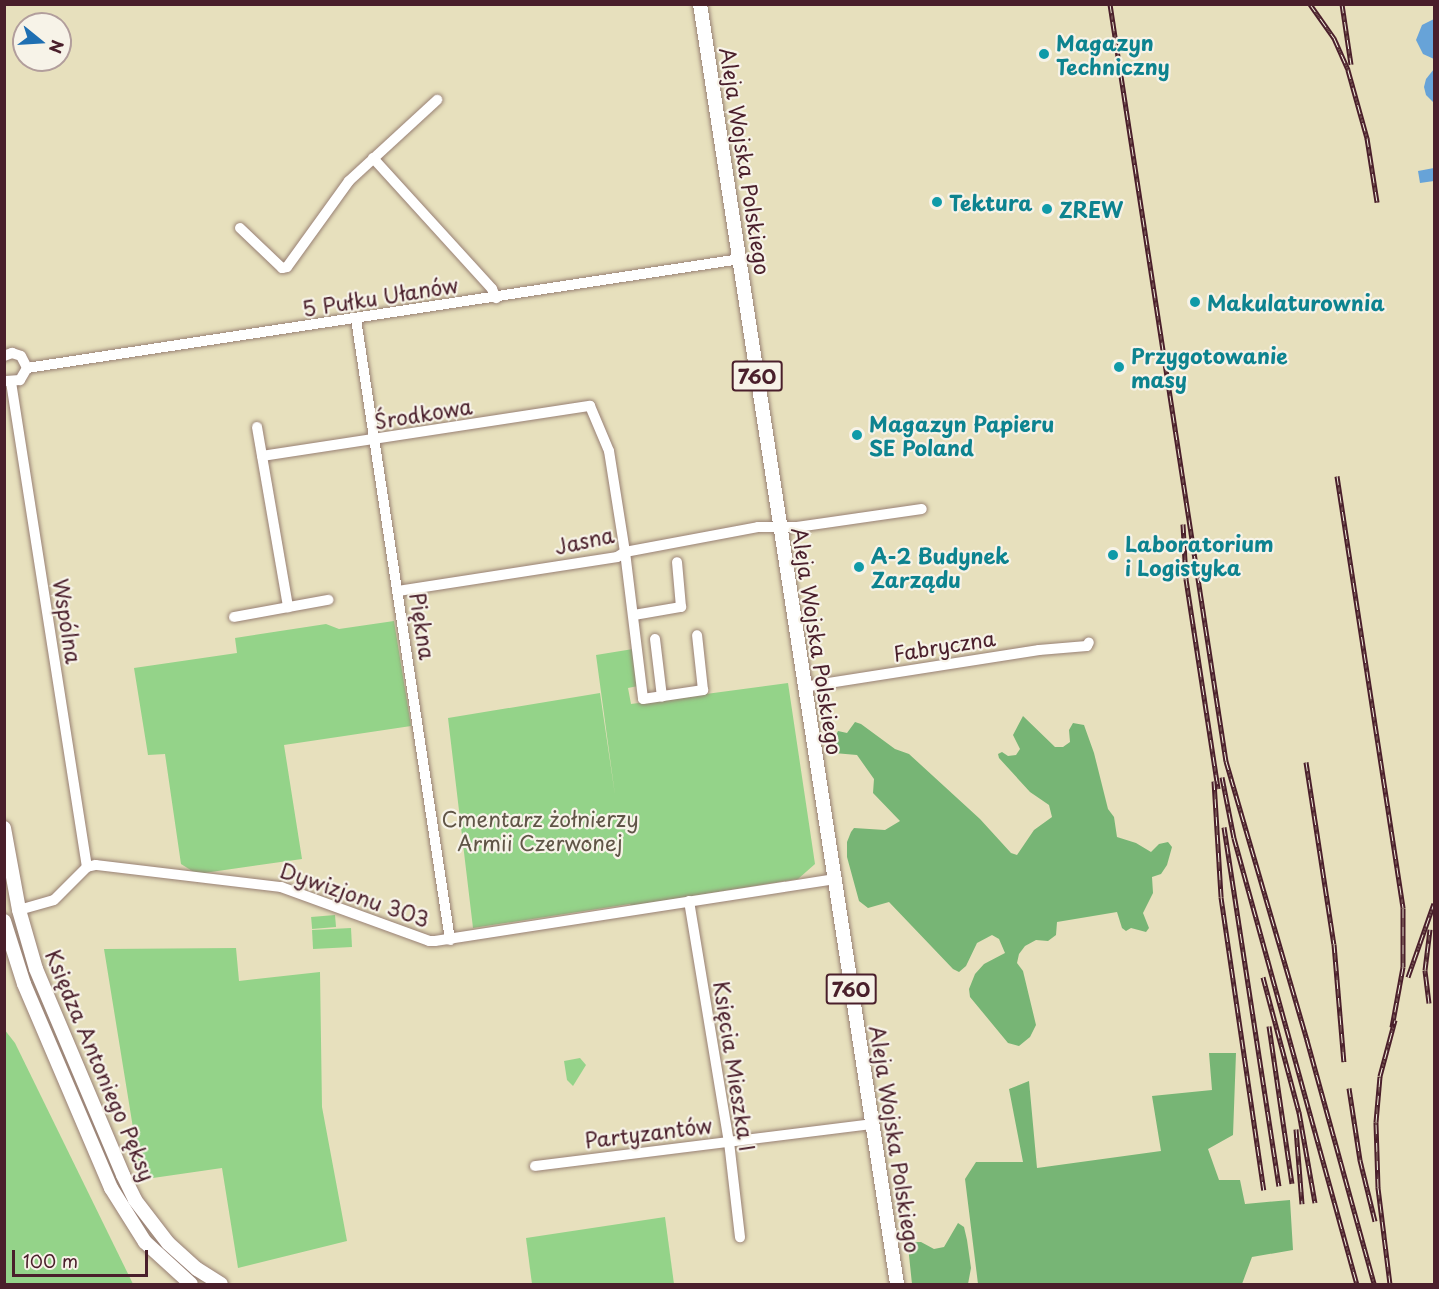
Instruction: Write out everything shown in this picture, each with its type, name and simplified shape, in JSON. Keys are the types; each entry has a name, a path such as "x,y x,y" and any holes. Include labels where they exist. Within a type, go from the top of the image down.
{"main road":[{"name":"Aleja Wojska Polskiego","path":"700,4 740,259 778,526 897,1284"},
{"name":"Księdza Antoniego Pęksy","path":"4,828 19,910 42,986 135,1200 168,1243 197,1269 221,1284"},
{"name":"Księdza Antoniego Pęksy","path":"4,921 24,984 111,1188 145,1242 191,1284"}],"street":[{"path":"240,228 285,268 343,187 437,100"},
{"path":"374,158 492,288 496,298"},
{"name":"5 Pułku Ułanów","path":"27,368 356,320 740,259"},
{"name":"Piękna","path":"356,320 450,940"},
{"path":"6,351 21,356 27,368 20,380 8,381"},
{"name":"Wspólna","path":"8,381 87,867"},
{"name":"Środkowa","path":"262,456 590,406 609,451 625,552"},
{"path":"257,427 288,607"},
{"name":"Jasna","path":"398,591 617,557 625,552 758,527 797,527 922,509"},
{"path":"625,552 643,699 700,692 704,688 697,635"},
{"path":"634,615 681,607 677,562"},
{"path":"234,616 328,600"},
{"path":"655,639 662,697"},
{"name":"Fabryczna","path":"803,687 1040,650 1087,646 1089,642"},
{"name":"Dywizjonu 303","path":"87,867 96,865 281,887 429,941 450,940 835,879"},
{"path":"19,910 54,900 87,867"},
{"name":"Księcia Mieszka I","path":"689,901 729,1142 740,1237"},
{"name":"Partyzantów","path":"535,1166 872,1124"}],"green space":[{"path":"394,621 411,726 284,745 302,859 197,874 181,864 165,754 148,755 134,668 237,653 235,638 326,624 339,629"},
{"name":"Cmentarz żołnierzy Armii Czerwonej","path":"633,649 638,686 628,688 631,704 788,683 815,864 798,879 631,906 630,904 473,928 448,718 600,693 615,795 596,655"},
{"path":"1023,716 1055,747 1063,747 1070,742 1069,730 1073,723 1084,725 1094,753 1108,809 1114,817 1117,837 1136,843 1151,852 1159,844 1168,842 1172,847 1167,865 1161,874 1152,877 1153,893 1143,913 1149,928 1146,932 1131,928 1126,931 1122,928 1117,912 1057,922 1056,935 1048,941 1036,940 1025,946 1019,954 1017,963 1023,971 1036,1025 1030,1037 1019,1046 1008,1043 970,997 969,989 975,974 984,964 1005,953 999,939 992,935 977,943 966,966 959,972 953,969 889,902 868,908 859,901 847,857 847,842 851,832 854,828 885,830 900,821 873,793 874,779 857,755 834,753 831,746 838,731 847,733 855,722 861,724 895,749 909,754 980,819 1011,853 1017,855 1034,830 1052,817 1049,805 1030,792 999,758 998,754 1002,752 1008,756 1016,755 1020,749 1013,735"},
{"path":"335,915 336,927 312,929 311,917"},
{"path":"351,928 352,947 313,949 312,930"},
{"path":"236,948 239,981 320,972 322,1107 347,1241 238,1268 222,1168 146,1179 140,1171 104,949"},
{"path":"4,1029 15,1043 133,1284 5,1284"},
{"path":"1209,1053 1236,1053 1233,1135 1208,1149 1219,1180 1240,1180 1245,1204 1290,1200 1293,1250 1252,1257 1242,1284 978,1284 965,1179 976,1162 1023,1162 1009,1089 1029,1081 1037,1168 1161,1151 1152,1096 1212,1090"},
{"path":"580,1058 586,1065 573,1086 567,1080 564,1061"},
{"path":"665,1217 674,1284 532,1284 526,1238"},
{"path":"958,1223 964,1227 967,1240 971,1268 968,1284 912,1284 908,1246 912,1242 921,1242 934,1249 944,1247"}],"water":[{"path":"1434,19 1434,59 1423,54 1416,40 1422,25"},
{"path":"1434,69 1434,103 1426,95 1424,87 1426,79"},
{"path":"1434,168 1434,181 1420,183 1418,171"}],"railway":[{"path":"1110,4 1226,761 1307,1040 1374,1284"},
{"path":"1310,4 1334,38 1348,70 1367,138 1377,202"},
{"path":"1342,4 1351,64"},
{"path":"1337,476 1403,908 1403,967 1392,1027"},
{"path":"1183,524 1186,579 1218,789"},
{"path":"1306,762 1334,944 1344,1062"},
{"path":"1222,777 1234,838 1357,1284"},
{"path":"1214,781 1221,897 1264,1190"},
{"path":"1224,827 1279,1186"},
{"path":"1408,977 1434,903"},
{"path":"1429,1003 1425,970 1430,929"},
{"path":"1263,977 1299,1112 1315,1203"},
{"path":"1390,1284 1378,1187 1376,1122 1380,1076 1395,1020"},
{"path":"1269,1026 1292,1183"},
{"path":"1349,1088 1360,1160 1375,1221"},
{"path":"1296,1129 1302,1204"}],"place":[{"name":"Magazyn Techniczny","path":"1044,54"},
{"name":"Tektura","path":"937,202"},
{"name":"ZREW","path":"1047,209"},
{"name":"Makulaturownia","path":"1195,302"},
{"name":"Przygotowanie masy","path":"1119,367"},
{"name":"Magazyn Papieru SE Poland","path":"857,435"},
{"name":"Laboratorium i Logistyka","path":"1113,555"},
{"name":"A-2 Budynek Zarządu","path":"859,567"}]}
